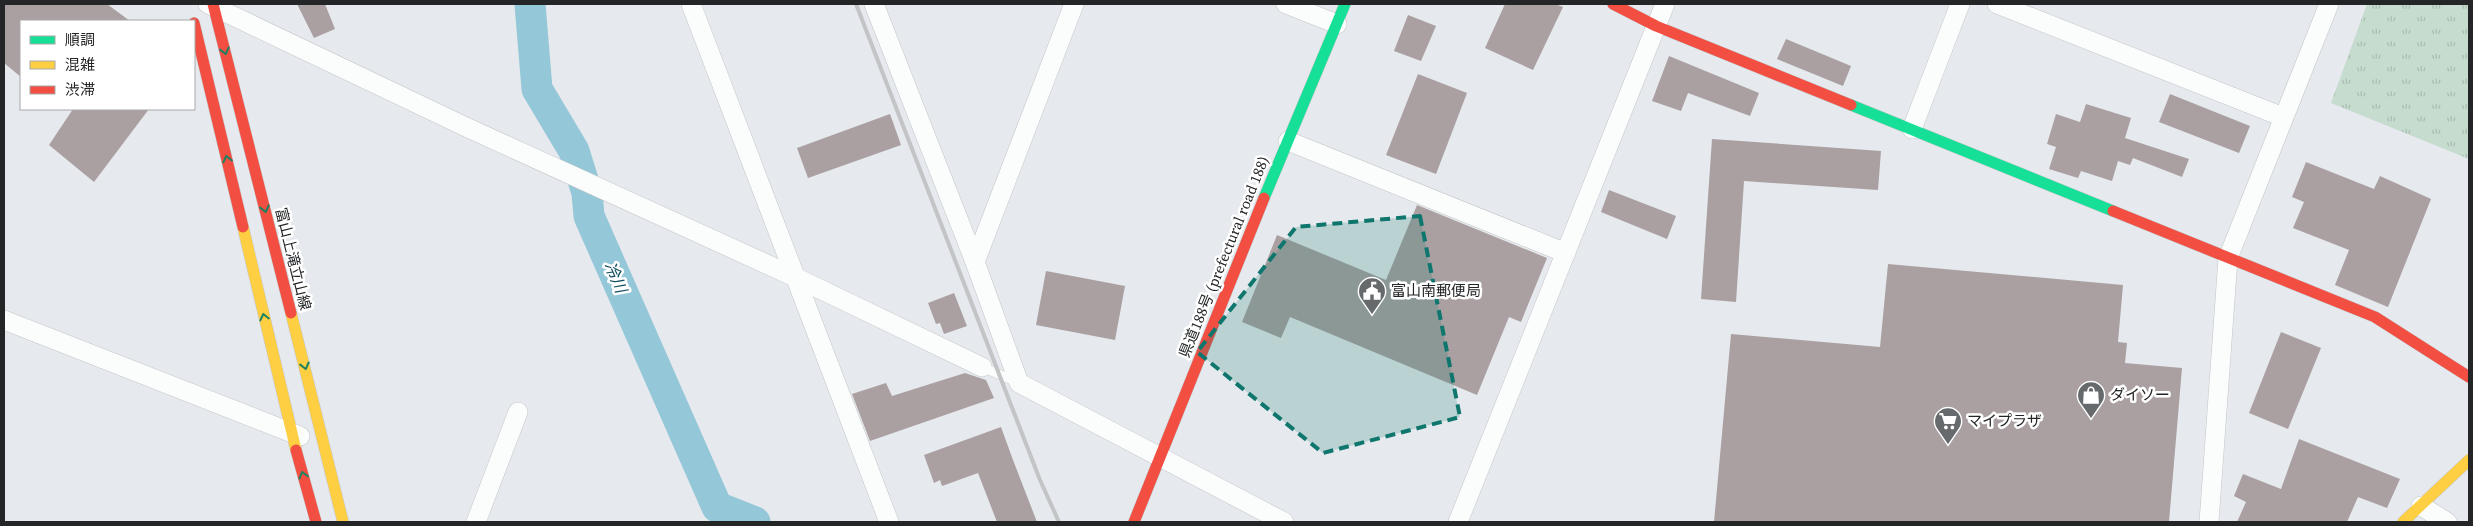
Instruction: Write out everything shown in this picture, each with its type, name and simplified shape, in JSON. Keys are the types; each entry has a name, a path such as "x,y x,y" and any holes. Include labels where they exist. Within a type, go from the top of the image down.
{"main road":[{"name":"県道188号 (prefectural road 188)","path":"1134,522 1345,4"},
{"path":"1613,4 1656,26 2375,317 2469,377"},
{"path":"202,12 292,434 316,522"},
{"name":"富山上滝立山線","path":"202,12 325,446 343,522"},
{"path":"2403,522 2469,460"}],"street":[{"path":"693,4 889,522"},
{"path":"874,4 975,262 1019,383 1284,522"},
{"path":"975,262 1074,4"},
{"path":"1286,4 1337,24"},
{"path":"1458,522 1665,4"},
{"path":"1912,129 1960,4"},
{"path":"1997,4 2283,117"},
{"path":"2209,522 2228,258 2329,4"},
{"path":"202,12 466,127 797,278 982,367"},
{"path":"1288,141 1566,254"},
{"path":"4,320 325,446"},
{"path":"476,522 518,412"},
{"path":"2421,506 2447,522"}],"lane":[{"path":"982,367 1019,383"}],"highlighted area":[{"path":"1420,216 1460,417 1323,453 1197,352 1296,227"}],"green space":[{"path":"2367,4 2469,4 2469,159 2331,103"}],"building":[{"path":"4,4 107,4 129,20 20,20 20,76 4,63"},
{"path":"297,4 325,4 335,29 314,38"},
{"path":"1505,4 1555,4 1563,7 1533,70 1485,48"},
{"path":"1408,15 1436,26 1421,61 1394,51"},
{"path":"1786,39 1851,66 1843,86 1777,59"},
{"path":"1669,56 1759,93 1750,116 1688,93 1681,111 1652,101"},
{"path":"1418,74 1467,93 1436,174 1386,155"},
{"path":"2170,94 2250,126 2239,153 2159,122"},
{"path":"2086,104 2131,118 2125,138 2189,159 2182,177 2133,158 2130,165 2118,161 2112,181 2081,171 2078,178 2049,169 2056,147 2047,144 2056,114 2080,122"},
{"path":"72,110 148,110 94,182 49,145"},
{"path":"890,114 901,145 808,178 797,148"},
{"path":"1712,139 1881,151 1878,190 1744,181 1736,302 1701,299"},
{"path":"2306,162 2374,189 2380,176 2431,199 2388,307 2335,285 2349,250 2293,228 2304,202 2292,197"},
{"path":"1609,190 1676,216 1667,239 1601,212"},
{"path":"1417,205 1547,258 1521,322 1509,317 1477,395 1290,317 1281,338 1242,322 1277,235 1386,280"},
{"name":"マイプラザ","path":"1888,264 2123,285 2118,342 2127,343 2125,363 2182,368 2169,522 1714,522 1731,334 1880,347"},
{"path":"1046,271 1125,286 1115,340 1036,325"},
{"path":"954,293 967,326 944,334 940,323 936,324 928,303"},
{"path":"2281,332 2321,348 2288,429 2249,413"},
{"path":"965,373 986,380 994,398 870,441 852,394 886,383 892,396"},
{"path":"1001,427 1037,522 997,522 978,473 942,486 940,480 934,483 924,455"},
{"path":"2299,439 2400,479 2387,508 2358,497 2347,522 2237,522 2246,502 2234,496 2243,474 2281,489"}],"waterway":[{"name":"冷川","path":"530,4 537,89 574,151 587,193 589,216 717,507 755,522"}],"railway":[{"path":"856,4 1040,480 1059,522"}],"traffic: fast":[{"path":"1264,198 1345,4"},
{"path":"1851,105 2113,211"}],"traffic: slow":[{"path":"243,227 296,450"},
{"path":"291,313 343,522"},
{"path":"2403,522 2469,460"}],"traffic: jam":[{"path":"213,4 291,313"},
{"path":"1613,4 1656,26 1851,105"},
{"path":"195,27 243,227"},
{"path":"1134,522 1264,198"},
{"path":"2113,211 2375,317 2469,377"},
{"path":"296,450 316,522"}],"place":[{"name":"富山南郵便局","path":"1372,315"},
{"name":"ダイソー","path":"2091,419"},
{"name":"マイプラザ","path":"1948,445"}]}
